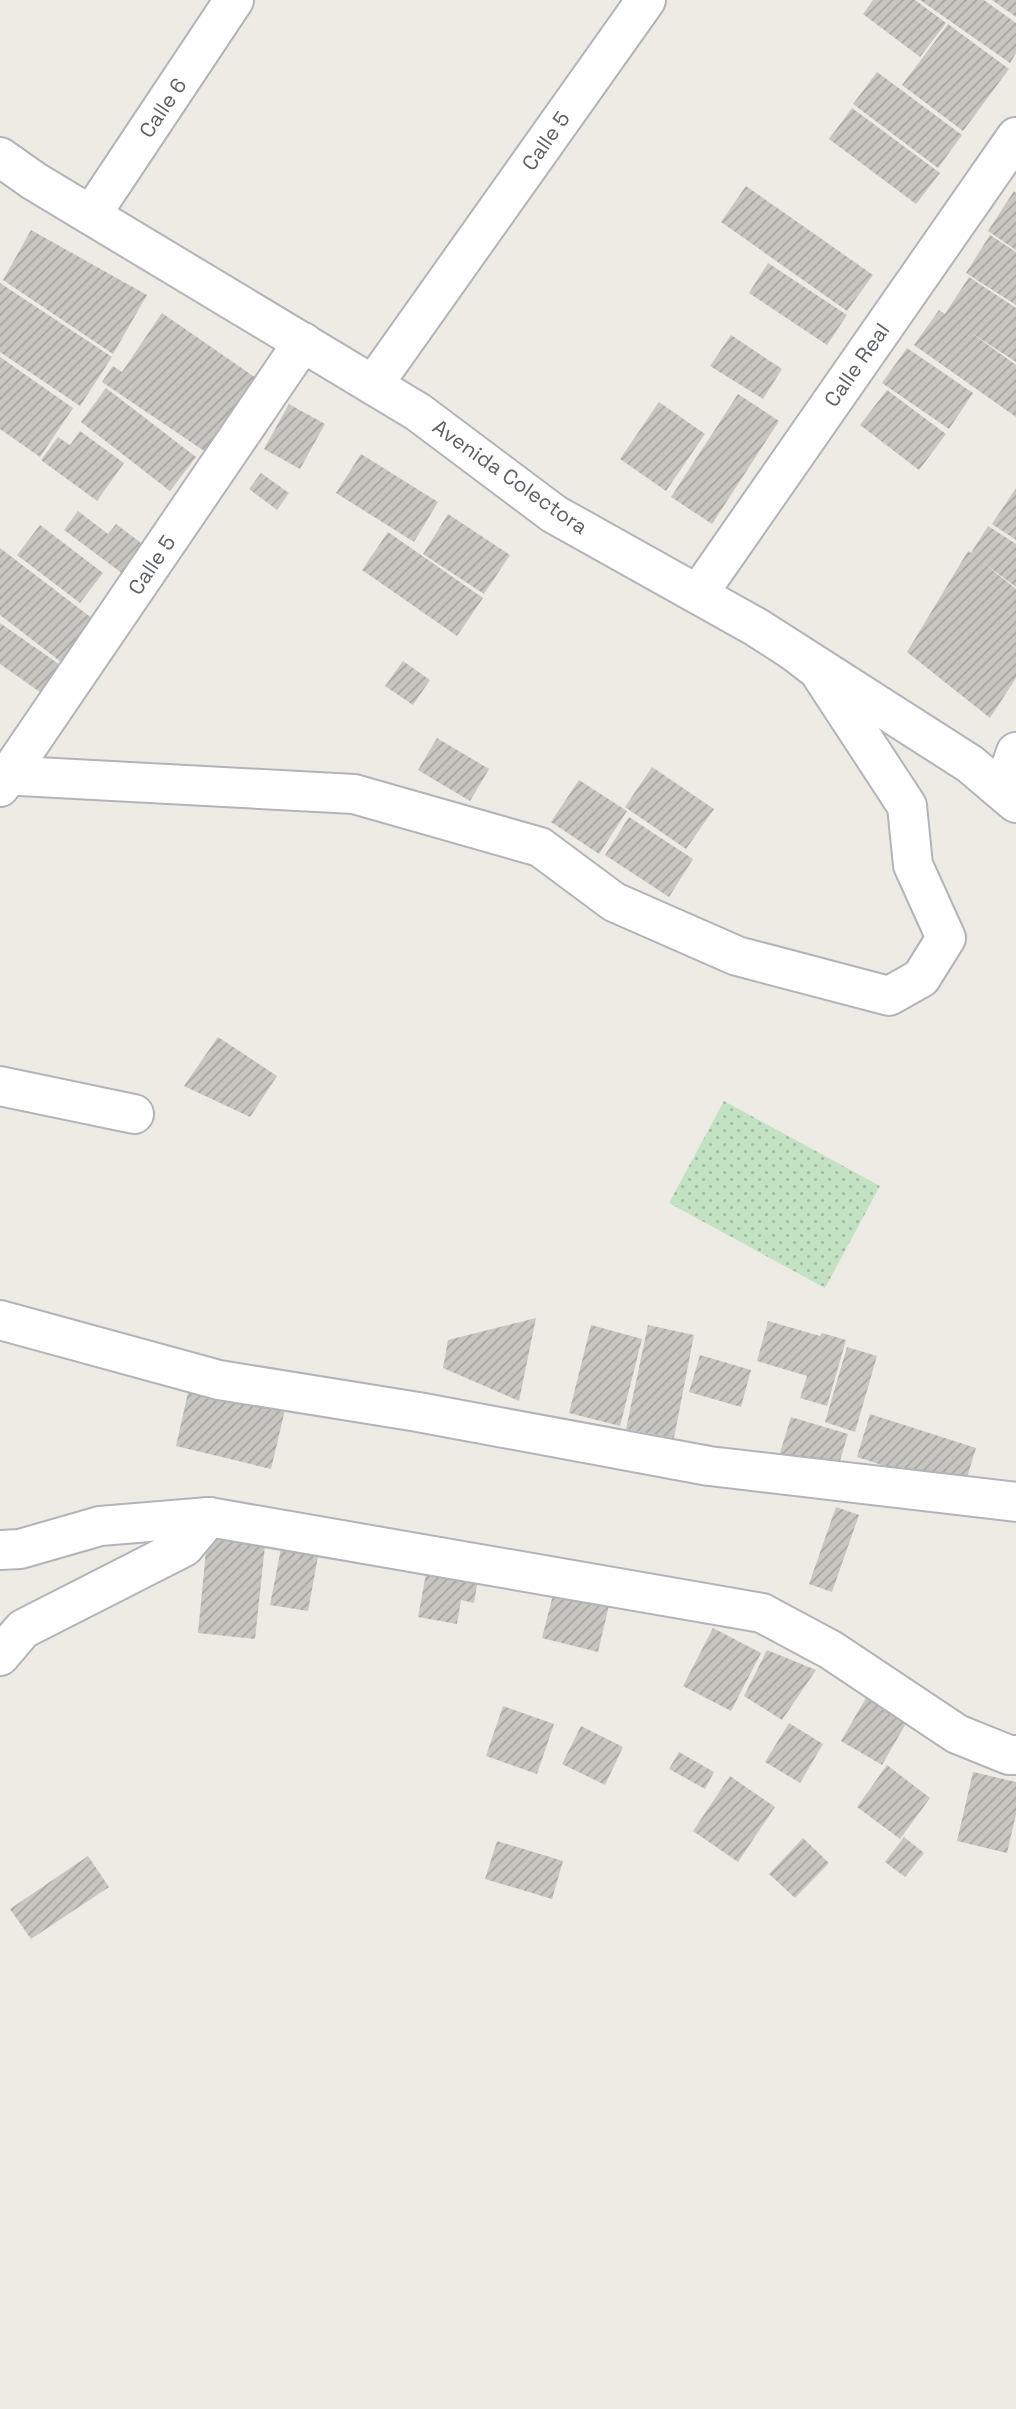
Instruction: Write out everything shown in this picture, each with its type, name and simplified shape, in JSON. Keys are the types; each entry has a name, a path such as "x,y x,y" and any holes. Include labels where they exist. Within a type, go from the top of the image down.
{"street":[{"name":"Calle 6","path":"91,215 234,0"},
{"name":"Calle 5","path":"373,385 646,0"},
{"name":"Calle Real","path":"698,594 1016,137"},
{"name":"Avenida Colectora","path":"0,157 34,181 418,412 554,514 792,650 970,764 1009,797"},
{"name":"Calle 5","path":"3,779 303,342"},
{"path":"3,779 354,793 540,846 614,902 737,956 889,996 921,978 946,938 913,864 907,806 818,670 792,650"},
{"path":"1009,797 1016,752"},
{"path":"0,1086 134,1114"},
{"path":"0,1320 219,1380 418,1412 709,1466 1016,1502"},
{"path":"0,1656 23,1629 184,1547 209,1517"},
{"path":"0,1550 20,1549 100,1526 209,1517 762,1613 831,1650 957,1734 1009,1755 1016,1755"}],"green space":[{"path":"724,1101 880,1186 825,1288 669,1203"}],"building":[{"path":"873,0 915,0 946,23 920,57 863,14"},
{"path":"920,0 984,0 1016,23 1016,53 1010,63"},
{"path":"992,0 1016,0 1016,17"},
{"path":"948,24 1009,69 963,131 902,85"},
{"path":"877,72 962,135 938,168 853,104"},
{"path":"852,108 940,173 916,204 829,139"},
{"path":"746,186 873,275 847,311 721,222"},
{"path":"1014,191 1016,193 1016,250 988,231"},
{"path":"31,230 147,295 113,354 3,280"},
{"path":"990,235 1016,252 1016,305 966,273"},
{"path":"768,263 847,315 827,345 749,293"},
{"path":"969,277 1016,308 1016,362 970,332 1016,365 1016,417 914,345 939,310 945,314"},
{"path":"0,283 112,357 80,406 0,352"},
{"path":"162,313 266,385 216,459 102,382 113,366 122,372"},
{"path":"731,335 782,369 763,399 710,366"},
{"path":"907,348 973,393 949,429 882,383"},
{"path":"0,357 73,408 40,457 0,429"},
{"path":"106,388 196,457 170,491 81,422"},
{"path":"887,390 946,434 919,470 860,425"},
{"path":"738,394 779,421 712,524 671,497"},
{"path":"659,402 705,434 666,491 620,459"},
{"path":"289,404 325,424 300,469 264,449"},
{"path":"80,431 124,463 97,501 41,460 58,437 70,445"},
{"path":"361,454 438,502 414,542 336,493"},
{"path":"261,473 289,493 277,510 249,489"},
{"path":"1016,488 1016,540 992,524"},
{"path":"78,511 108,534 116,524 145,546 123,574 64,530"},
{"path":"448,514 510,555 484,594 423,554"},
{"path":"40,525 103,573 80,603 17,555"},
{"path":"988,526 1016,544 1016,587 981,561 1016,589 1016,678 990,718 907,652 968,551 971,553"},
{"path":"388,532 483,598 457,636 362,570"},
{"path":"0,548 97,622 65,665 0,615"},
{"path":"0,623 66,669 47,697 0,664"},
{"path":"403,661 430,680 413,705 385,686"},
{"path":"437,738 489,769 470,801 418,770"},
{"path":"652,767 714,809 686,849 625,807"},
{"path":"579,780 627,811 599,854 551,822"},
{"path":"629,817 693,859 669,897 605,855"},
{"path":"218,1037 277,1076 250,1117 184,1086"},
{"path":"536,1318 519,1401 443,1368 448,1340"},
{"path":"768,1321 820,1336 822,1333 846,1340 827,1406 800,1398 807,1376 757,1361"},
{"path":"591,1325 642,1339 620,1426 569,1413"},
{"path":"648,1325 694,1335 674,1438 626,1429"},
{"path":"847,1347 877,1356 855,1432 825,1422"},
{"path":"700,1355 751,1370 741,1407 689,1392"},
{"path":"189,1388 285,1410 271,1469 176,1446"},
{"path":"870,1414 976,1448 963,1491 857,1457"},
{"path":"791,1417 848,1434 836,1474 779,1456"},
{"path":"836,1507 859,1515 832,1592 809,1584"},
{"path":"208,1530 266,1536 255,1639 198,1633"},
{"path":"284,1533 321,1540 308,1611 270,1605"},
{"path":"428,1563 479,1573 474,1603 461,1600 457,1624 418,1617"},
{"path":"555,1587 610,1601 598,1652 542,1638"},
{"path":"713,1628 761,1653 731,1711 683,1686"},
{"path":"767,1650 816,1670 782,1720 744,1696"},
{"path":"867,1696 908,1720 882,1765 841,1741"},
{"path":"503,1706 554,1724 537,1774 486,1756"},
{"path":"789,1723 823,1744 800,1783 765,1762"},
{"path":"581,1726 623,1747 605,1785 562,1764"},
{"path":"679,1752 714,1772 705,1789 669,1769"},
{"path":"887,1765 930,1798 900,1839 857,1807"},
{"path":"973,1772 1016,1782 1016,1814 1007,1853 957,1841"},
{"path":"730,1776 775,1807 738,1862 693,1831"},
{"path":"904,1837 924,1853 905,1877 885,1862"},
{"path":"803,1838 829,1863 795,1898 769,1874"},
{"path":"497,1841 563,1861 552,1899 485,1879"},
{"path":"88,1856 109,1887 31,1939 10,1909"}]}
